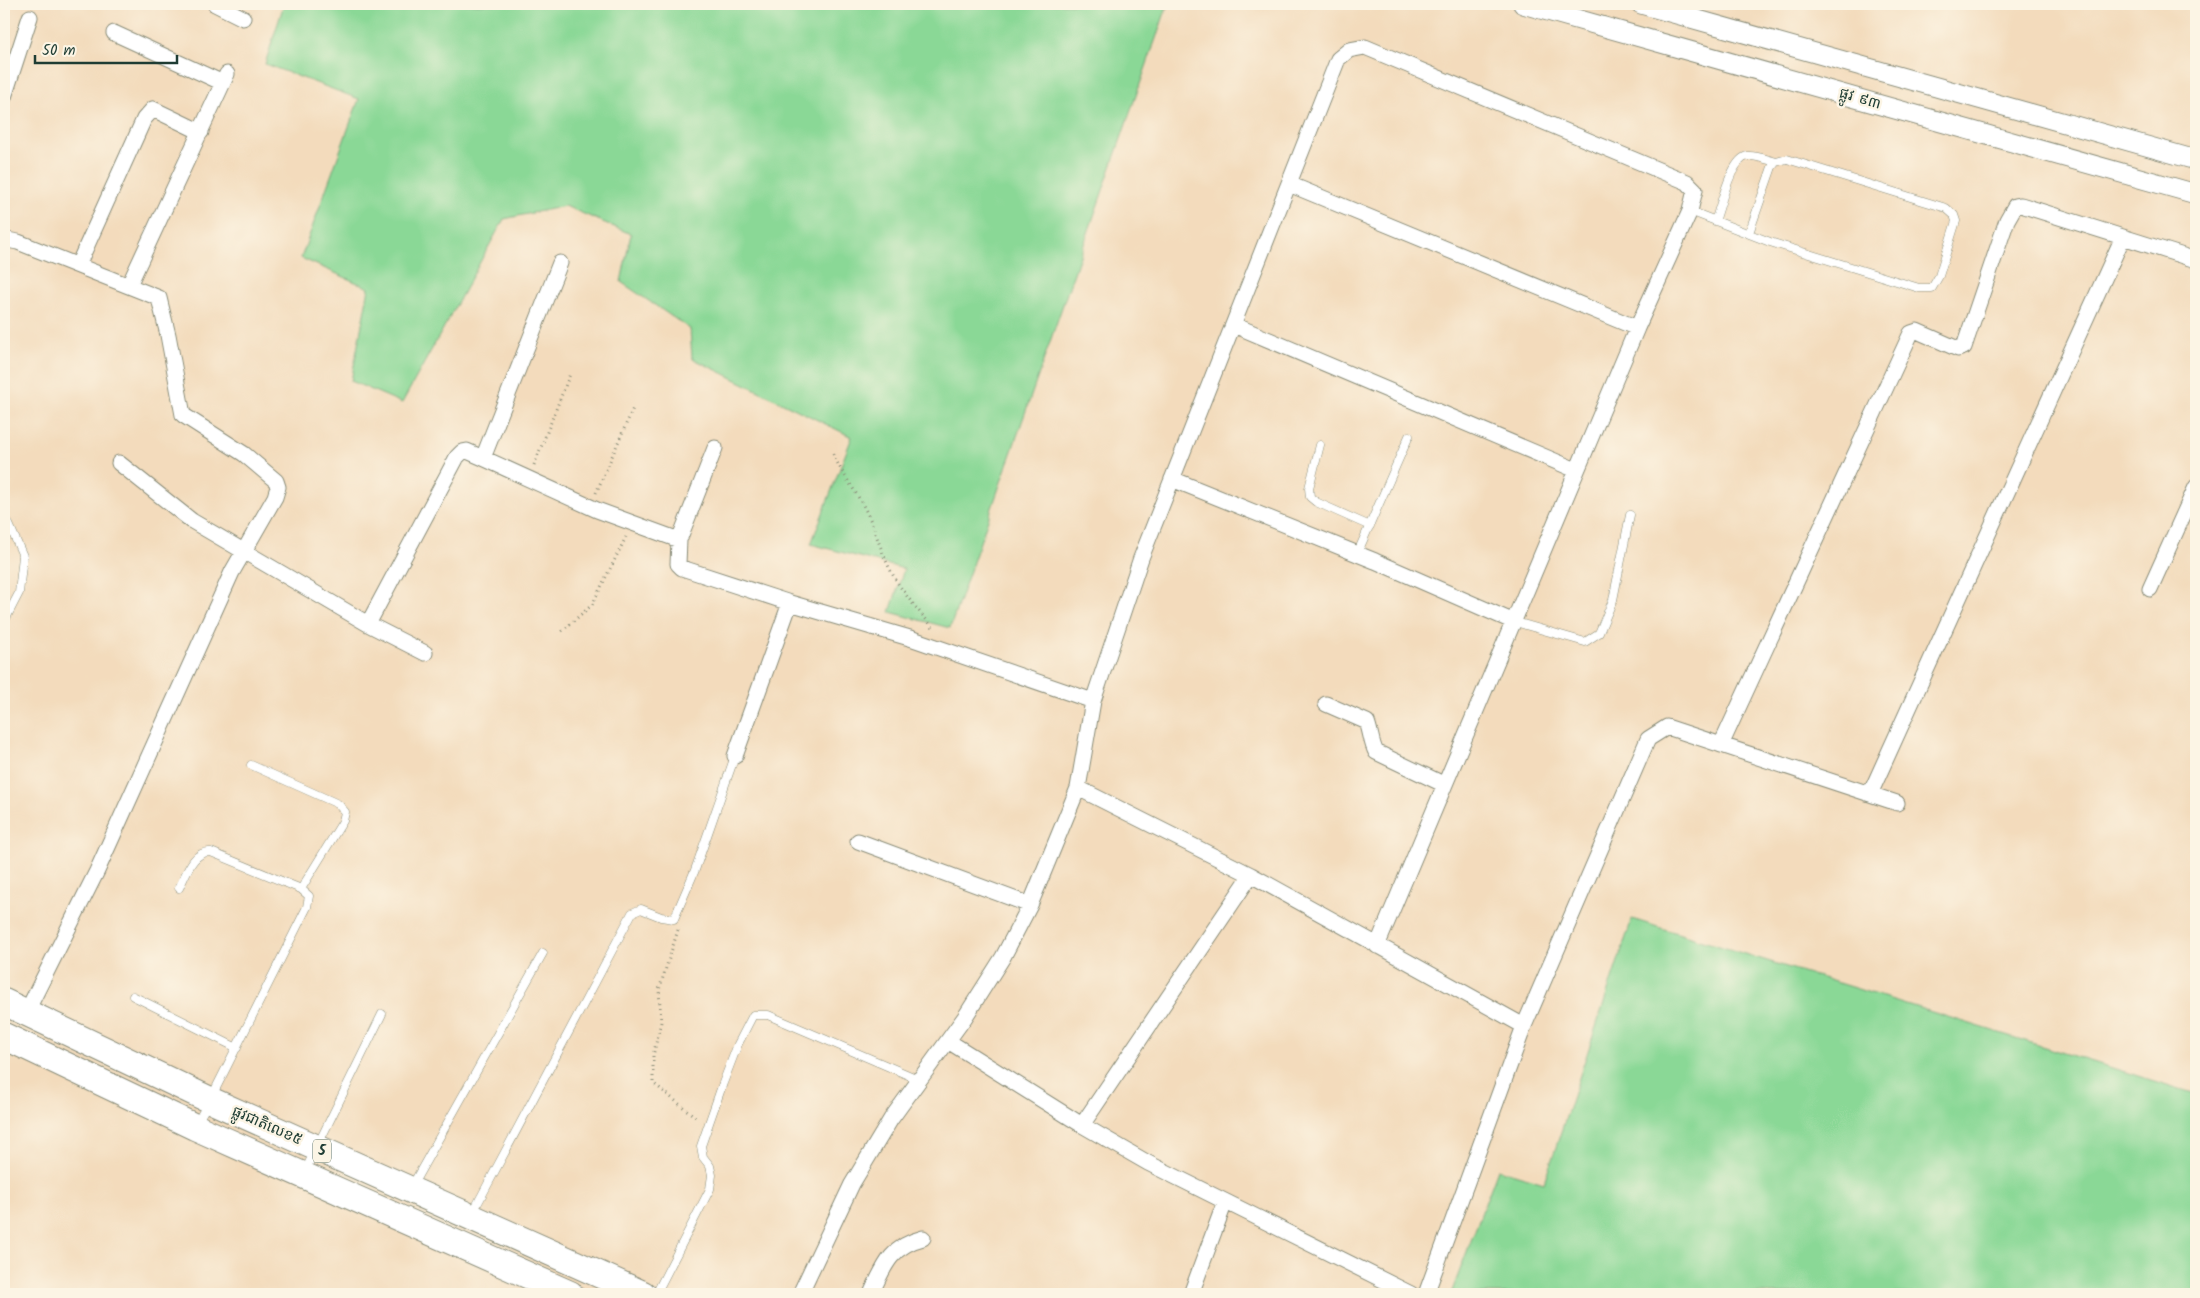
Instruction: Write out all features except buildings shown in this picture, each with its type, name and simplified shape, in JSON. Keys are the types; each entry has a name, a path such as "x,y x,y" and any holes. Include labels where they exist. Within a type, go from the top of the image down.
{"highway":[{"name":"ផ្លូវជាតិលេខ៥","path":"15,1008 210,1100 643,1294"},
{"name":"ផ្លូវជាតិលេខ៥","path":"4,1036 195,1127 570,1294"}],"street":[{"path":"215,4 243,18"},
{"name":"ផ្លូវ ៩៣","path":"1523,4 2196,194"},
{"path":"1641,4 2196,160"},
{"path":"4,97 30,17"},
{"path":"114,33 225,78 129,285"},
{"path":"800,1294 852,1184 891,1119 948,1041 1003,957 1030,905 1078,788 1094,701 1141,558 1338,59 1349,50 1365,47 1688,182 1695,190 1690,212 1637,328 1576,470 1443,784 1377,946"},
{"path":"78,265 144,119 153,109 201,132"},
{"path":"1289,184 1637,328"},
{"path":"1721,745 1911,333 1917,331 1958,349 1964,348 2007,220 2015,206 2021,205 2196,260"},
{"path":"1870,794 2123,237"},
{"path":"4,242 7,240 18,242 159,298 183,415 244,454 276,481 278,492 232,572 98,871 15,1008"},
{"path":"483,458 560,263"},
{"path":"1234,325 1576,470"},
{"path":"715,448 679,540 678,564 682,568 790,604 957,654 1094,701"},
{"path":"368,624 457,457 462,452 467,451 590,507 679,540"},
{"path":"119,462 192,521 368,624 425,653"},
{"path":"1172,479 1357,554 1512,621"},
{"path":"2150,589 2196,487"},
{"path":"736,756 790,604"},
{"path":"1326,704 1367,722 1371,731 1372,745 1376,752 1443,784"},
{"path":"1426,1294 1524,1026 1648,739 1667,727 1897,803"},
{"path":"1078,788 1251,875 1524,1026"},
{"path":"858,841 1030,905"},
{"path":"1082,1125 1251,875"},
{"path":"948,1041 1082,1125 1148,1163 1411,1294"},
{"path":"1191,1294 1226,1202"},
{"path":"871,1294 886,1262 894,1252 911,1241 923,1238"}],"lane":[{"path":"1690,212 1770,242 1919,288 1932,288 1939,276 1956,221 1954,215 1946,208 1787,159 1776,162 1750,155 1740,158 1734,166 1715,221"},
{"path":"1749,233 1776,162"},
{"path":"1357,554 1409,436"},
{"path":"1320,445 1309,488 1310,497 1316,502 1370,526"},
{"path":"1512,621 1585,642 1599,633 1612,600 1630,514"},
{"path":"4,518 8,522 23,556 19,593 4,622"},
{"path":"471,1217 632,912 641,909 661,917 674,919 696,870 736,756"},
{"path":"251,765 338,804 345,812 343,821 301,889"},
{"path":"179,888 196,856 205,851 301,889 309,896 308,907 195,1127"},
{"path":"410,1190 543,953"},
{"path":"133,996 237,1048"},
{"path":"302,1175 382,1014"},
{"path":"656,1294 710,1189 712,1175 710,1166 702,1157 701,1146 738,1044 754,1014 768,1015 920,1080"}],"path":[{"path":"528,480 570,374"},
{"path":"590,507 634,406"},
{"path":"833,454 840,470 852,484 867,512 885,558 898,583 914,605 957,654"},
{"path":"562,631 592,604 633,523"},
{"path":"674,919 678,931 659,990 661,1022 653,1056 653,1083 708,1127"}],"green space":[{"path":"284,4 1168,4 950,628 890,612 904,569 811,544 852,437 692,358 690,329 621,282 631,234 565,206 504,219 402,403 351,381 369,288 301,258 359,99 265,64"},
{"path":"1632,919 2196,1094 2196,1294 1451,1294 1498,1169 1544,1183"}]}
